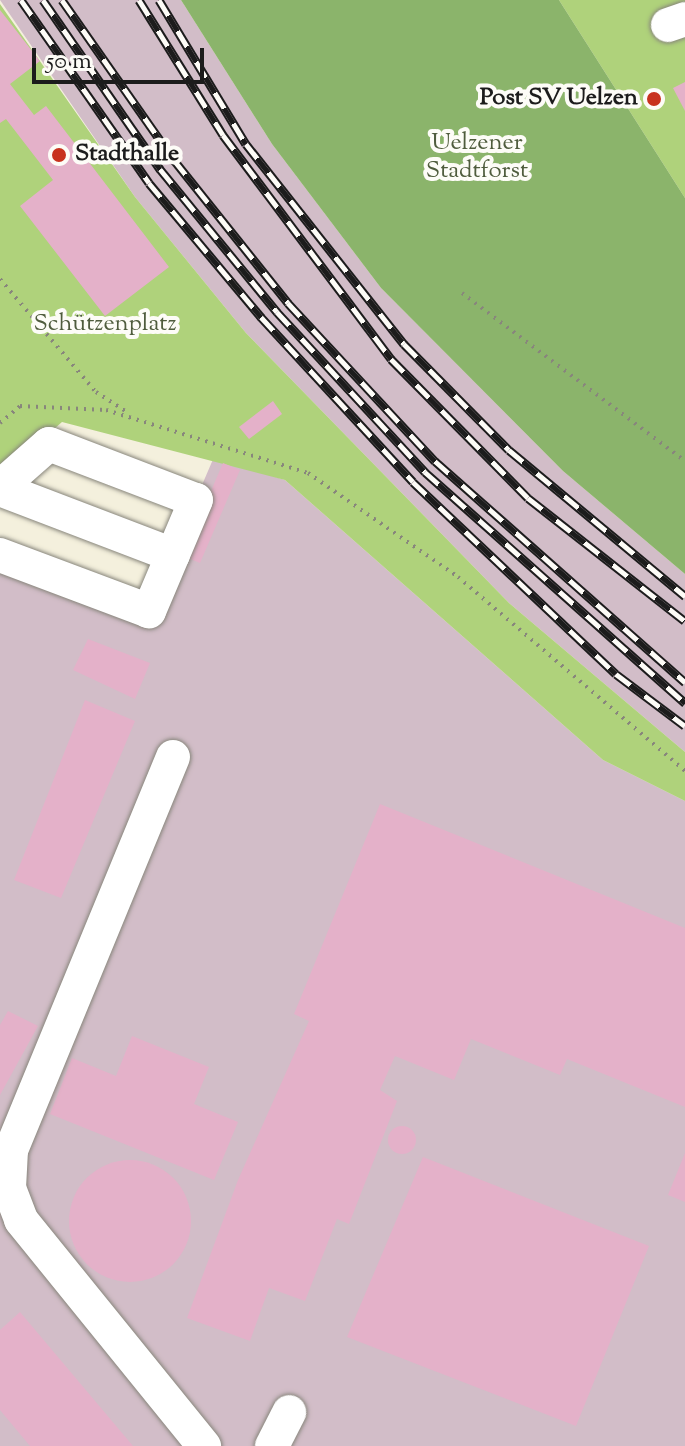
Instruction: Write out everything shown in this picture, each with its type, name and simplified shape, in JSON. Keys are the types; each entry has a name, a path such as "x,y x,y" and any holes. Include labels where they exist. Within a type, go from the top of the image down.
{"street":[{"path":"0,555 149,611 173,555 196,500 49,444 0,488 173,555"},
{"path":"173,757 11,1150 9,1188 21,1220 204,1446"},
{"path":"272,1446 289,1412"}],"path":[{"path":"0,279 96,392 130,415"},
{"path":"462,293 685,461"},
{"path":"0,423 33,405 130,415 308,473 458,577 685,771"}],"shaded area":[{"path":"0,0 181,0 272,144 381,288 563,471 685,574 685,752 509,603 246,333 135,197"},
{"path":"214,457 285,480 603,760 685,801 685,1446 0,1446 0,560 154,597"}],"green space":[{"name":"Uelzener Stadtforst","path":"181,0 559,0 685,198 685,574 563,471 381,288 272,144"},
{"name":"Post SV Uelzen","path":"559,0 685,0 685,198"},
{"name":"Schützenplatz","path":"0,4 135,197 246,333 509,603 685,752 685,801 603,760 285,480 62,422 0,476"}],"building":[{"name":"Stadthalle","path":"0,10 40,61 10,84 34,115 46,106 169,267 105,316 20,206 53,180 6,119 0,123"},
{"path":"685,82 685,111 673,88"},
{"path":"273,401 282,414 249,439 239,427"},
{"path":"223,463 240,470 200,563 183,556"},
{"path":"88,639 150,663 135,699 73,670"},
{"path":"85,700 135,721 61,898 14,880"},
{"path":"380,804 685,928 685,1107 567,1059 560,1075 471,1039 454,1080 395,1056 380,1090 397,1101 349,1224 337,1219 305,1301 269,1288 250,1341 187,1318 238,1180 309,1021 294,1014"},
{"path":"8,1011 38,1026 0,1095 0,1025"},
{"path":"132,1036 209,1067 194,1104 238,1122 214,1180 50,1114 72,1058 116,1076"},
{"path":"402,1126 412,1130 416,1140 412,1150 402,1154 392,1150 388,1140 392,1130"},
{"path":"685,1153 685,1202 668,1195"},
{"path":"423,1157 649,1246 576,1426 347,1337"},
{"path":"130,1160 154,1164 173,1178 187,1197 191,1221 187,1245 173,1264 154,1278 130,1282 106,1278 87,1264 73,1245 69,1221 73,1197 87,1178 106,1164"},
{"path":"20,1312 133,1446 30,1446 0,1410 0,1330"}],"railway":[{"path":"21,0 149,183 261,317 413,482 616,674 685,726"},
{"path":"43,0 160,169 277,312 425,472 685,703"},
{"path":"62,0 174,160 288,303 435,461 685,682"},
{"path":"139,0 223,135 391,359 528,498 685,621"},
{"path":"159,0 246,144 404,344 509,450 685,596"}],"place":[{"name":"Post SV Uelzen","path":"654,99"},
{"name":"Stadthalle","path":"59,155"}]}
